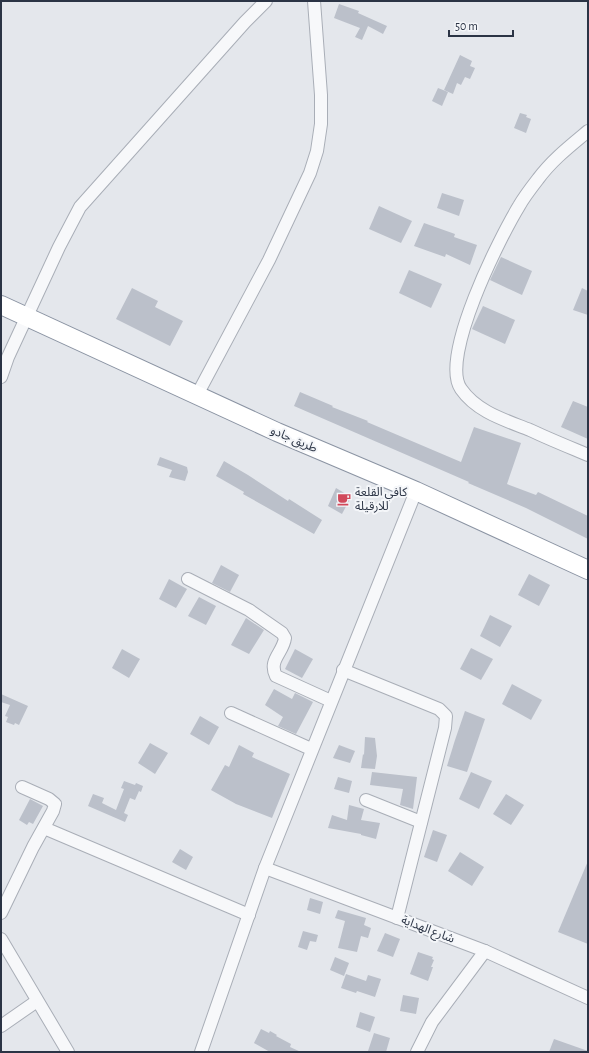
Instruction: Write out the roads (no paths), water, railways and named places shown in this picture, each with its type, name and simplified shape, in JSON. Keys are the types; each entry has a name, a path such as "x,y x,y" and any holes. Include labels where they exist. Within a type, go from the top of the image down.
{"highway":[{"name":"طريق جادو","path":"1,305 277,432 416,491 588,570"}],"street":[{"path":"1,378 8,357 26,316 80,207 245,22 266,1"},
{"path":"197,395 269,260 310,174 317,151 321,124 321,95 314,1"},
{"path":"588,131 556,158 538,179 519,206 503,234 487,266 466,324 457,356 456,373 457,382 467,397 489,413 588,455"},
{"path":"201,1052 265,868 330,701 416,491"},
{"path":"188,579 249,610 282,633 285,638 284,643 272,669 276,676 330,701"},
{"path":"343,670 439,710 446,716 445,728 397,918"},
{"path":"231,713 311,750"},
{"path":"1,913 33,847 54,812 55,804 49,799 22,787"},
{"path":"366,800 421,822"},
{"path":"44,828 249,915"},
{"name":"شارع الهداية","path":"265,868 485,951 588,998"},
{"path":"1,939 68,1052"},
{"path":"417,1052 432,1022 485,951"},
{"path":"1,1026 37,1001"}],"place":[{"name":"كافي القلعة للارقيلة","path":"344,499"}]}
